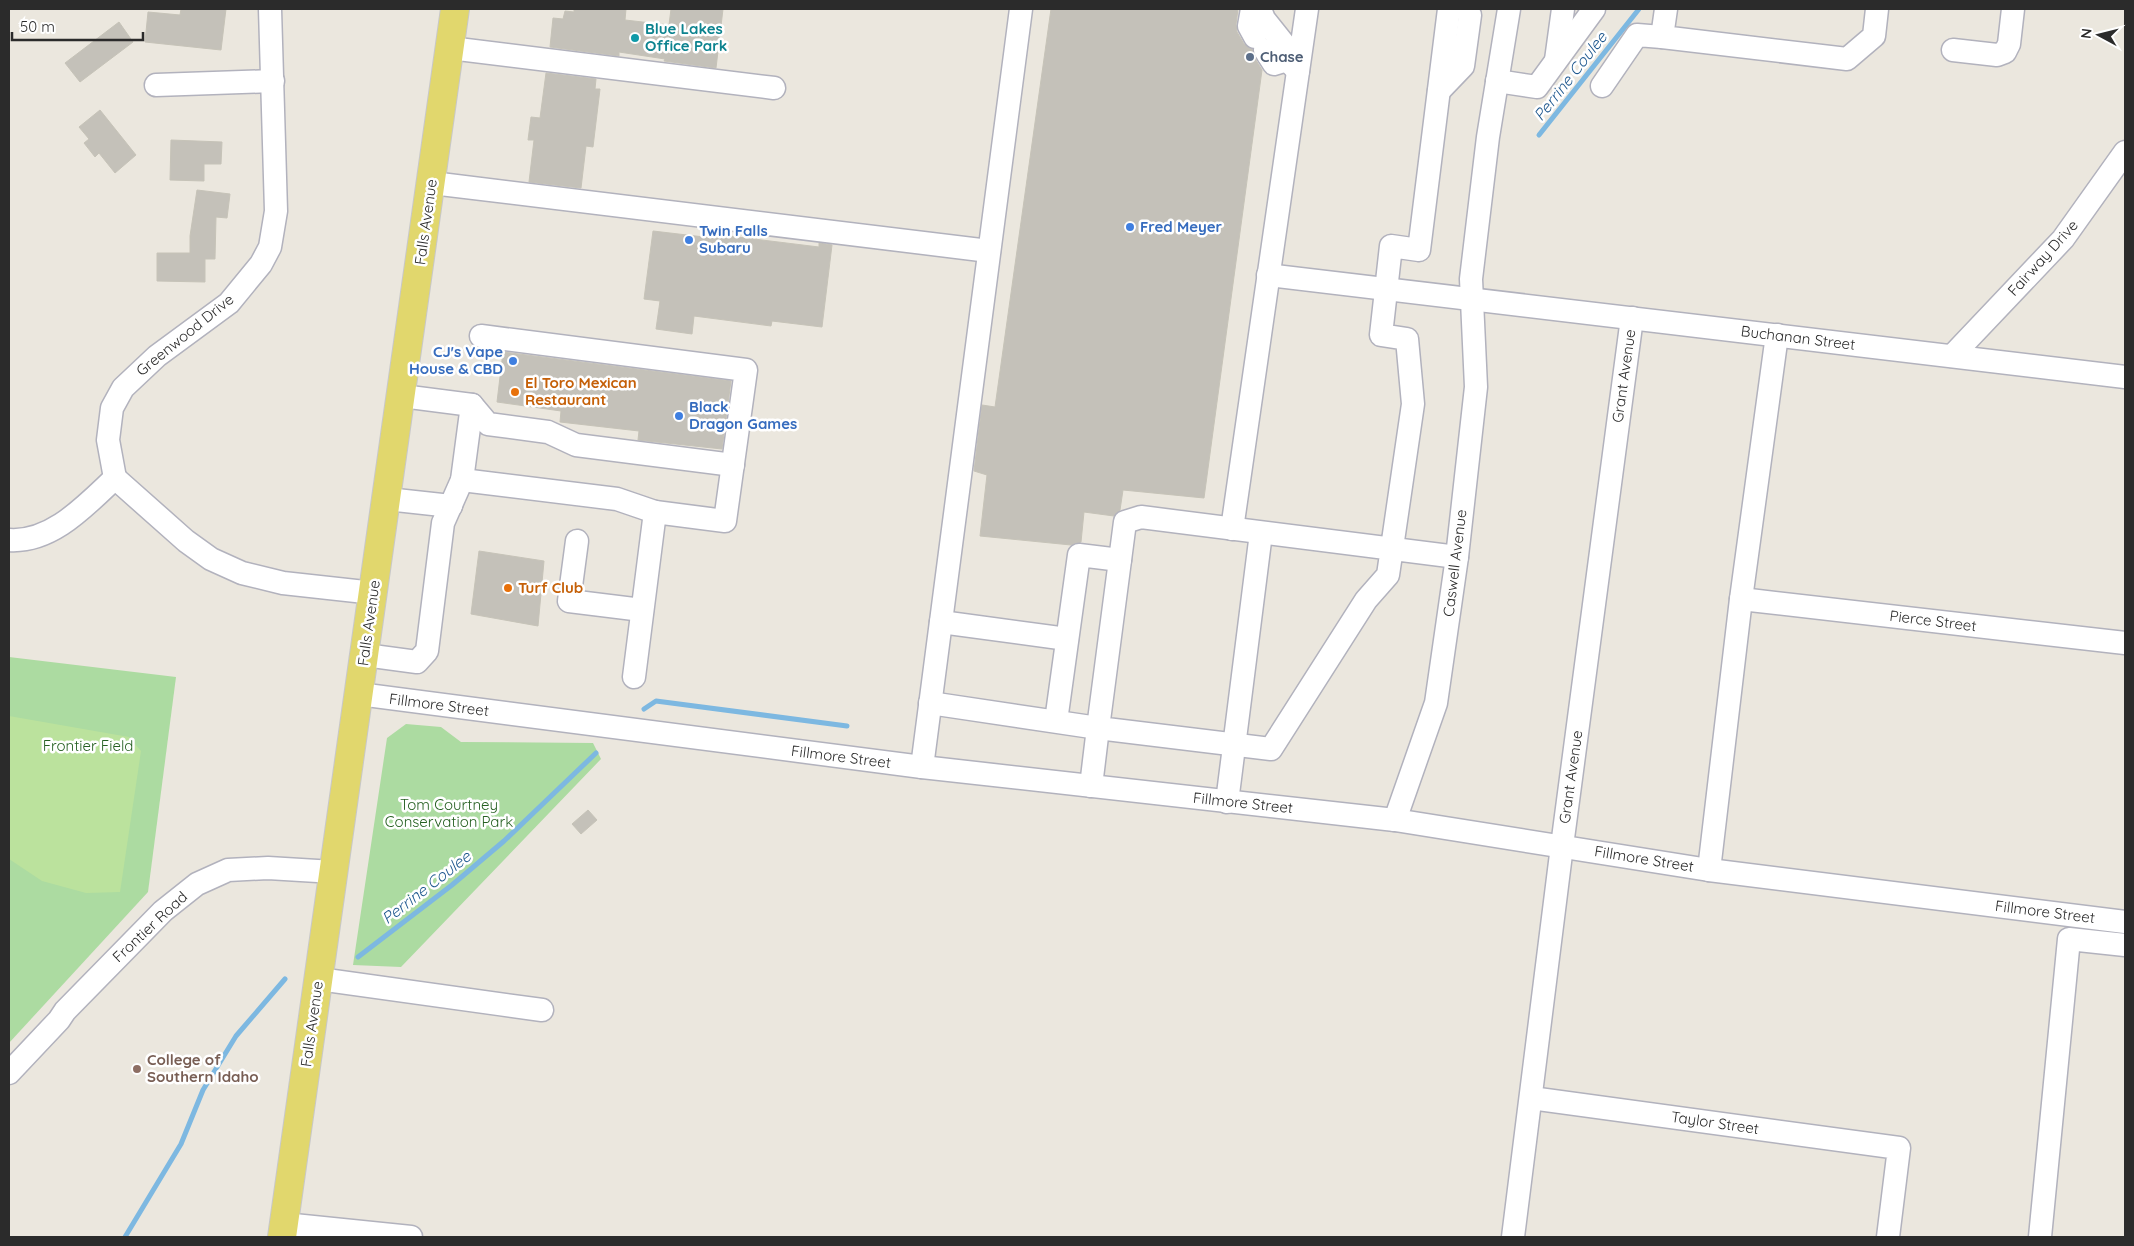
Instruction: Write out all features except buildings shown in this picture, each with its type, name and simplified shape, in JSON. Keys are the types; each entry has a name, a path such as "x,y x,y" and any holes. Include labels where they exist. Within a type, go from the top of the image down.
{"main road":[{"name":"Falls Avenue","path":"283,1230 402,396 455,9"}],"street":[{"name":"Greenwood Drive","path":"115,478 108,440 112,408 123,388 156,356 229,303 261,264 270,247 276,211 270,9"},
{"path":"922,767 1021,9"},
{"path":"1252,9 1249,26 1274,64 1292,66"},
{"path":"1260,9 1264,18 1284,44 1292,66"},
{"path":"1232,529 1268,275 1292,66 1307,9"},
{"path":"930,703 1098,728 1271,749 1366,600 1388,575 1413,404 1407,339 1381,334 1391,246 1419,250 1449,9"},
{"path":"1439,91 1463,66 1470,14 1466,9"},
{"name":"Caswell Avenue","path":"1394,820 1436,703 1456,557 1476,387 1471,279 1488,137 1510,9"},
{"path":"1556,61 1562,9"},
{"path":"1497,81 1537,87 1594,9"},
{"path":"1662,37 1666,9"},
{"path":"1602,86 1637,35 1847,59 1874,36 1877,9"},
{"path":"1953,50 1997,55 2005,52 2009,44 2013,9"},
{"path":"450,48 774,88"},
{"path":"156,85 273,80"},
{"name":"Fairway Drive","path":"1952,356 2063,239 2125,152"},
{"path":"432,183 989,251"},
{"name":"Buchanan Street","path":"1268,275 2125,377"},
{"name":"Grant Avenue","path":"1513,1237 1562,846 1632,318"},
{"path":"1709,870 1741,599 1777,335"},
{"path":"462,480 617,499 655,512 725,521 746,370 481,336"},
{"path":"402,396 472,405 488,424 548,432 576,445 733,465"},
{"path":"365,655 417,662 427,651 443,523 462,480 472,405"},
{"path":"9,540 38,537 54,528 85,506 115,478 186,541 211,559 242,573 284,583 374,593"},
{"path":"387,499 451,506"},
{"path":"634,677 655,512"},
{"path":"1091,786 1125,522 1141,517 1456,557"},
{"path":"1227,802 1262,533"},
{"path":"577,541 569,601 642,610"},
{"path":"1056,722 1079,555 1120,560"},
{"name":"Pierce Street","path":"1741,599 2125,643"},
{"path":"941,622 1068,639"},
{"name":"Fillmore Street","path":"359,694 922,767 1394,820 1709,870 2125,922"},
{"name":"Frontier Road","path":"9,1073 65,1011 163,911 196,884 228,870 268,868 334,872"},
{"path":"2040,1237 2069,939 2125,945"},
{"path":"319,979 542,1010"},
{"name":"Taylor Street","path":"1531,1098 1899,1148 1888,1237"},
{"path":"283,1230 411,1237"}],"green space":[{"name":"Frontier Field","path":"9,657 176,677 148,892 9,1043"},
{"path":"9,716 129,737 141,751 120,892 86,893 42,881 9,859"},
{"name":"Tom Courtney Conservation Park","path":"406,724 441,727 461,742 593,743 601,759 401,967 353,965 387,738"}],"waterway":[{"name":"Perrine Coulee","path":"1539,135 1639,9"},
{"name":"Perrine Coulee","path":"644,709 656,701 847,726"},
{"name":"Perrine Coulee","path":"358,957 452,885 504,841 596,753"},
{"name":"Perrine Coulee","path":"125,1237 181,1144 203,1090 236,1036 285,979"}],"place":[{"name":"Blue Lakes Office Park","path":"635,38"},
{"name":"Chase","path":"1250,57"},
{"name":"Fred Meyer","path":"1130,227"},
{"name":"Twin Falls Subaru","path":"689,240"},
{"name":"CJ's Vape House & CBD","path":"513,361"},
{"name":"El Toro Mexican Restaurant","path":"515,392"},
{"name":"Black Dragon Games","path":"679,416"},
{"name":"Turf Club","path":"508,588"},
{"name":"College of Southern Idaho","path":"137,1069"}]}
